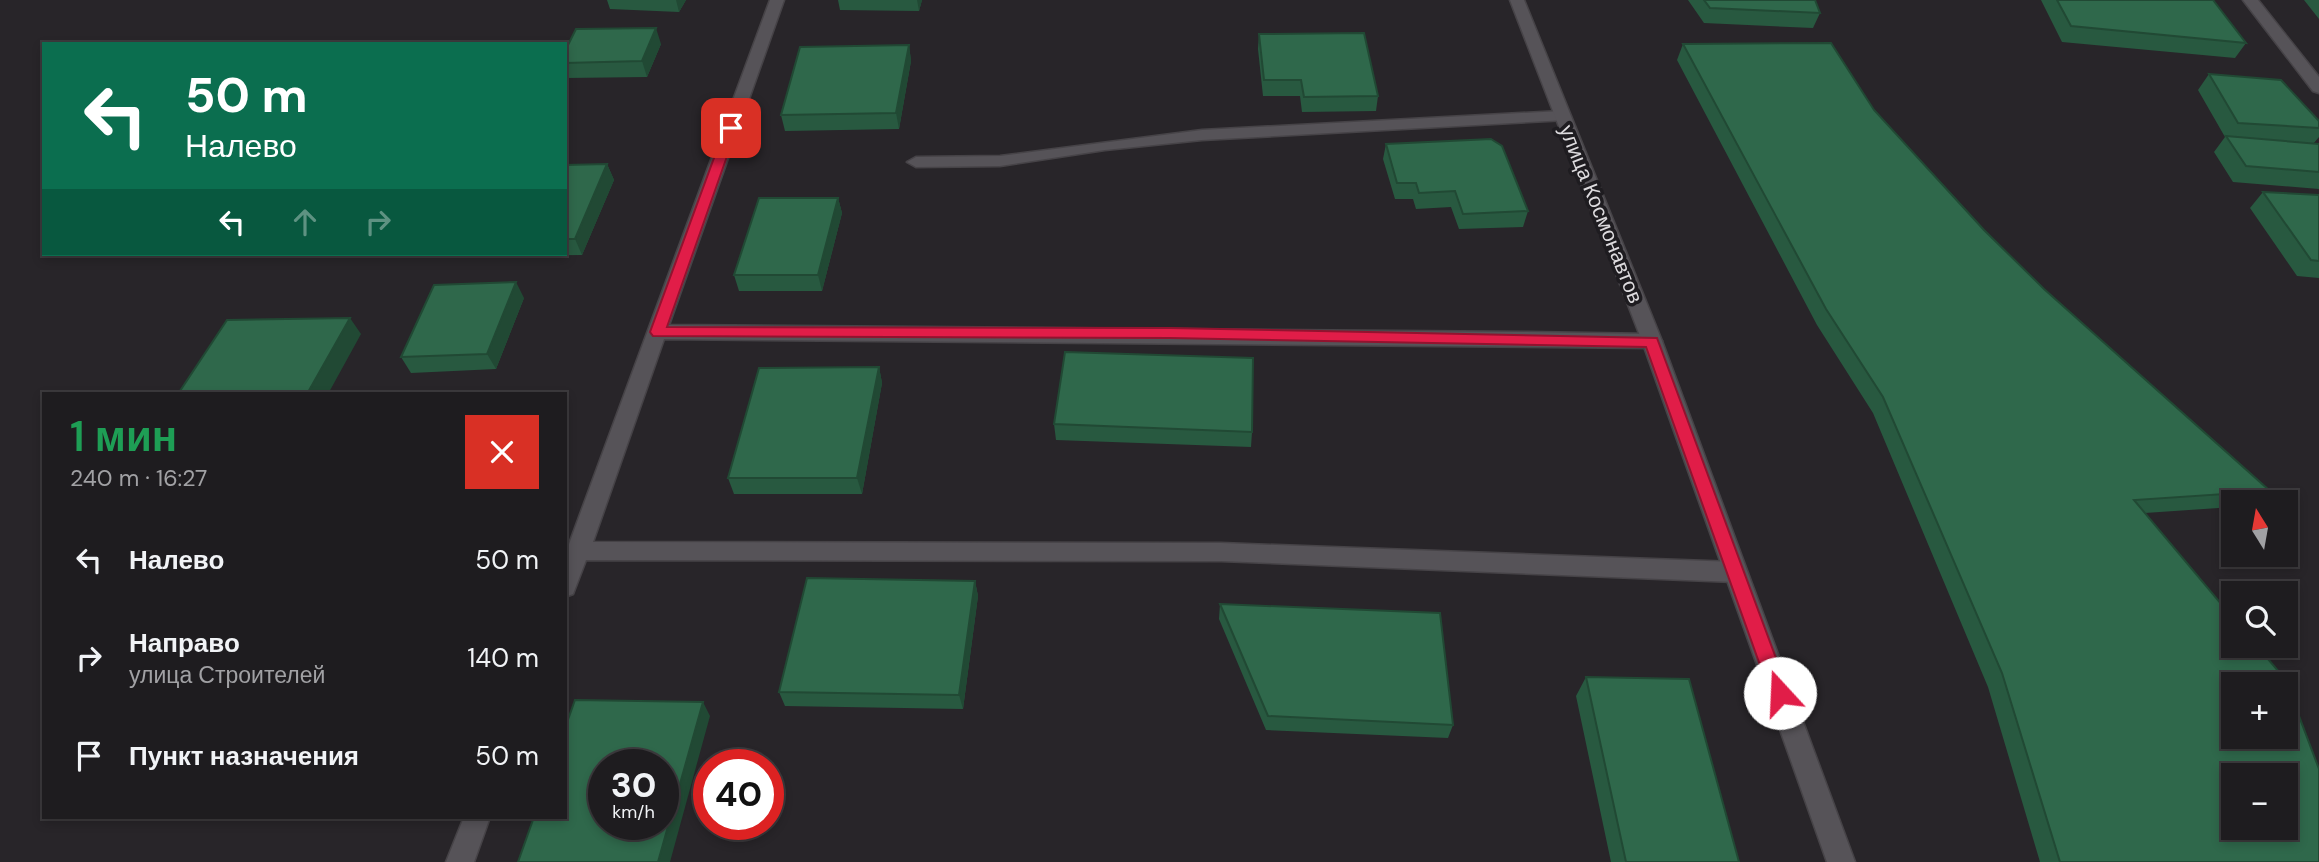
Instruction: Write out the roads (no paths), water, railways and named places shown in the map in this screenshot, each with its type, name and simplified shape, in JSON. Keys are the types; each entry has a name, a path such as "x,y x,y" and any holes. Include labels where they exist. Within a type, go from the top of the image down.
{"street":[{"path":"567,582 777,0"},
{"name":"улица Космонавтов","path":"1517,0 1652,341 1841,862"},
{"path":"2250,0 2319,88"},
{"path":"916,162 1000,161 1105,145 1202,135 1561,116"},
{"path":"658,332 1170,333 1652,341"},
{"path":"579,551 1221,552 1735,572"},
{"path":"460,862 476,819"}]}
